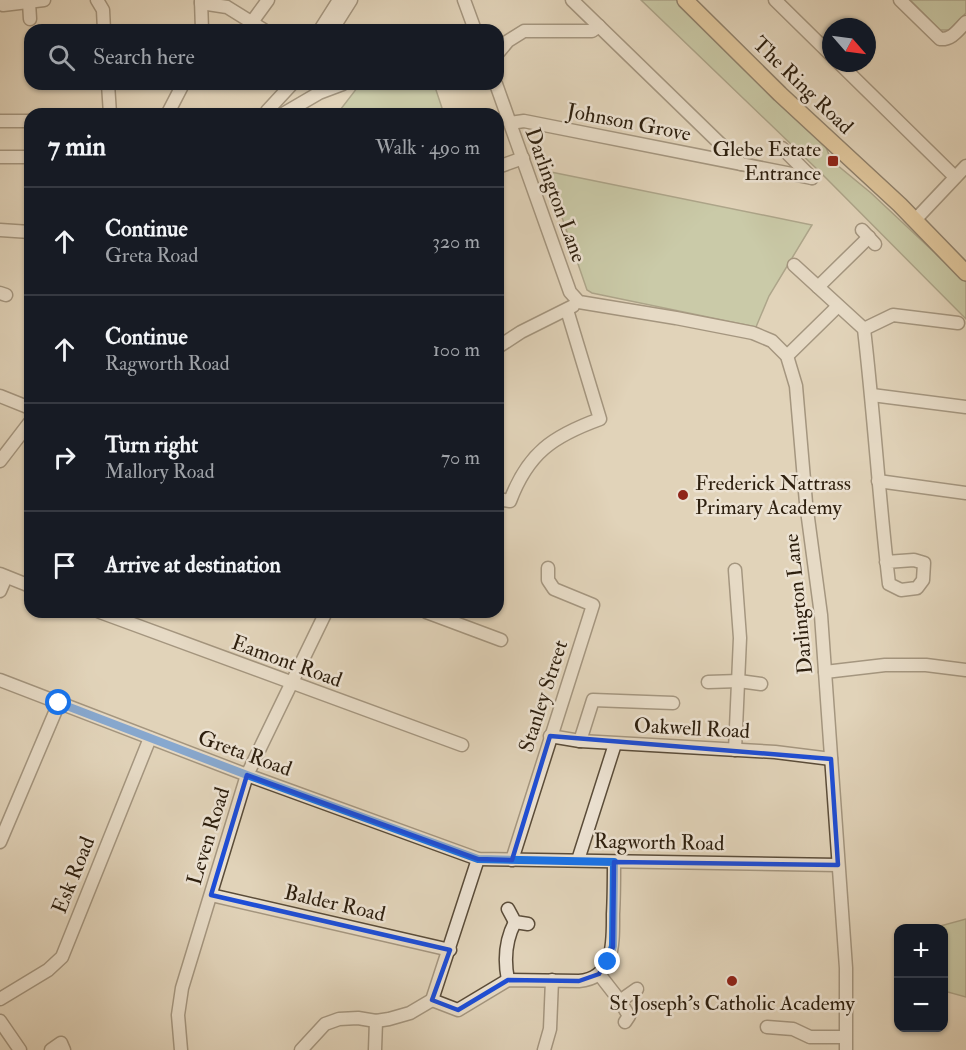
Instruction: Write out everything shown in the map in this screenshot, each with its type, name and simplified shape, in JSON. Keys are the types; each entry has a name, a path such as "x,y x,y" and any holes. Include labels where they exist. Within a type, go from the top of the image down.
{"main road":[{"name":"The Ring Road","path":"684,0 915,220"},
{"path":"915,220 966,273"}],"street":[{"path":"3,5 44,0"},
{"path":"97,0 103,10 104,24"},
{"path":"252,22 268,0"},
{"path":"324,24 339,0"},
{"path":"336,24 351,0"},
{"path":"464,0 474,24"},
{"path":"572,0 741,164"},
{"path":"775,0 822,46"},
{"path":"900,0 940,39 947,40 966,22"},
{"path":"202,24 201,1 227,7 255,24"},
{"path":"29,2 30,19"},
{"path":"504,46 524,31 592,31 599,26"},
{"path":"848,72 956,177"},
{"path":"108,90 110,108"},
{"path":"171,108 180,90"},
{"path":"270,108 280,90"},
{"path":"271,108 287,90"},
{"path":"293,108 325,90"},
{"name":"Darlington Lane","path":"498,90 570,292 579,302"},
{"path":"163,93 177,97"},
{"path":"0,121 24,121"},
{"name":"Johnson Grove","path":"510,123 524,121 812,178 782,148"},
{"path":"0,157 24,157"},
{"path":"504,165 523,158"},
{"path":"915,220 966,166"},
{"path":"0,231 24,232"},
{"path":"818,287 869,237"},
{"path":"794,265 864,329 886,562"},
{"path":"504,343 579,302 753,333 772,341 787,356 838,306"},
{"path":"940,321 941,307"},
{"path":"504,500 510,501 516,485 530,463 551,441 600,419 567,310"},
{"path":"864,329 893,315 958,323"},
{"name":"Darlington Lane","path":"787,356 796,386 806,503 821,615 846,968 848,1003 846,1050"},
{"path":"872,395 966,407"},
{"path":"0,396 24,406"},
{"path":"0,461 24,430"},
{"path":"878,481 966,493"},
{"name":"Stanley Street","path":"512,860 593,604 554,590 549,580 548,568"},
{"path":"735,570 740,638 735,750"},
{"path":"0,591 3,576 24,584"},
{"name":"Eamont Road","path":"116,618 462,746"},
{"name":"Leven Road","path":"181,1050 178,1015 182,988 247,775 323,618"},
{"path":"442,618 501,640"},
{"path":"825,672 885,665 926,665 966,670"},
{"name":"Greta Road","path":"0,680 247,775 478,859"},
{"path":"708,682 739,681 761,684"},
{"path":"580,741 594,695 672,703"},
{"path":"0,842 59,703"},
{"name":"Oakwell Road","path":"550,736 615,744 735,750 831,759"},
{"name":"Esk Road","path":"0,999 48,970 62,957 150,738"},
{"path":"578,860 615,744"},
{"path":"302,1050 325,1024 339,1019 357,1018 376,1021 410,1013 432,1000 478,859"},
{"name":"Ragworth Road","path":"478,859 838,864"},
{"path":"432,1000 458,1010 508,980 587,980 599,974 608,962 613,946 614,862"},
{"name":"Balder Road","path":"211,895 450,950"},
{"path":"508,909 515,922"},
{"path":"515,922 528,924"},
{"path":"508,980 504,960 509,933 515,922"},
{"path":"599,974 629,1016 626,1022"},
{"path":"544,1050 550,1029 552,980"},
{"path":"620,1001 637,989"},
{"path":"375,1050 376,1021"},
{"path":"767,1027 793,1029 810,1037 845,1037"},
{"path":"2,1029 20,1050"}],"highlighted area":[{"path":"550,736 831,759 838,865 614,862 613,947 599,974 579,981 508,980 458,1010 432,1000 450,950 211,895 247,775 478,859 512,860"}],"green space":[{"path":"641,0 679,0 824,142 831,160 871,193 966,282 966,319 820,172"},
{"path":"910,0 966,0 966,13 949,30 940,30"},
{"path":"355,90 436,90 442,108 342,108"},
{"path":"546,171 812,225 769,296 756,327 592,293 587,290"},
{"path":"966,919 966,997 948,992 948,924"}],"place":[{"name":"Glebe Estate Entrance","path":"833,161"},
{"name":"Frederick Nattrass Primary Academy","path":"683,495"},
{"name":"St Joseph's Catholic Academy","path":"732,981"}],"route":[{"path":"59,703 247,775 478,859 614,862 613,946 608,962"}]}
